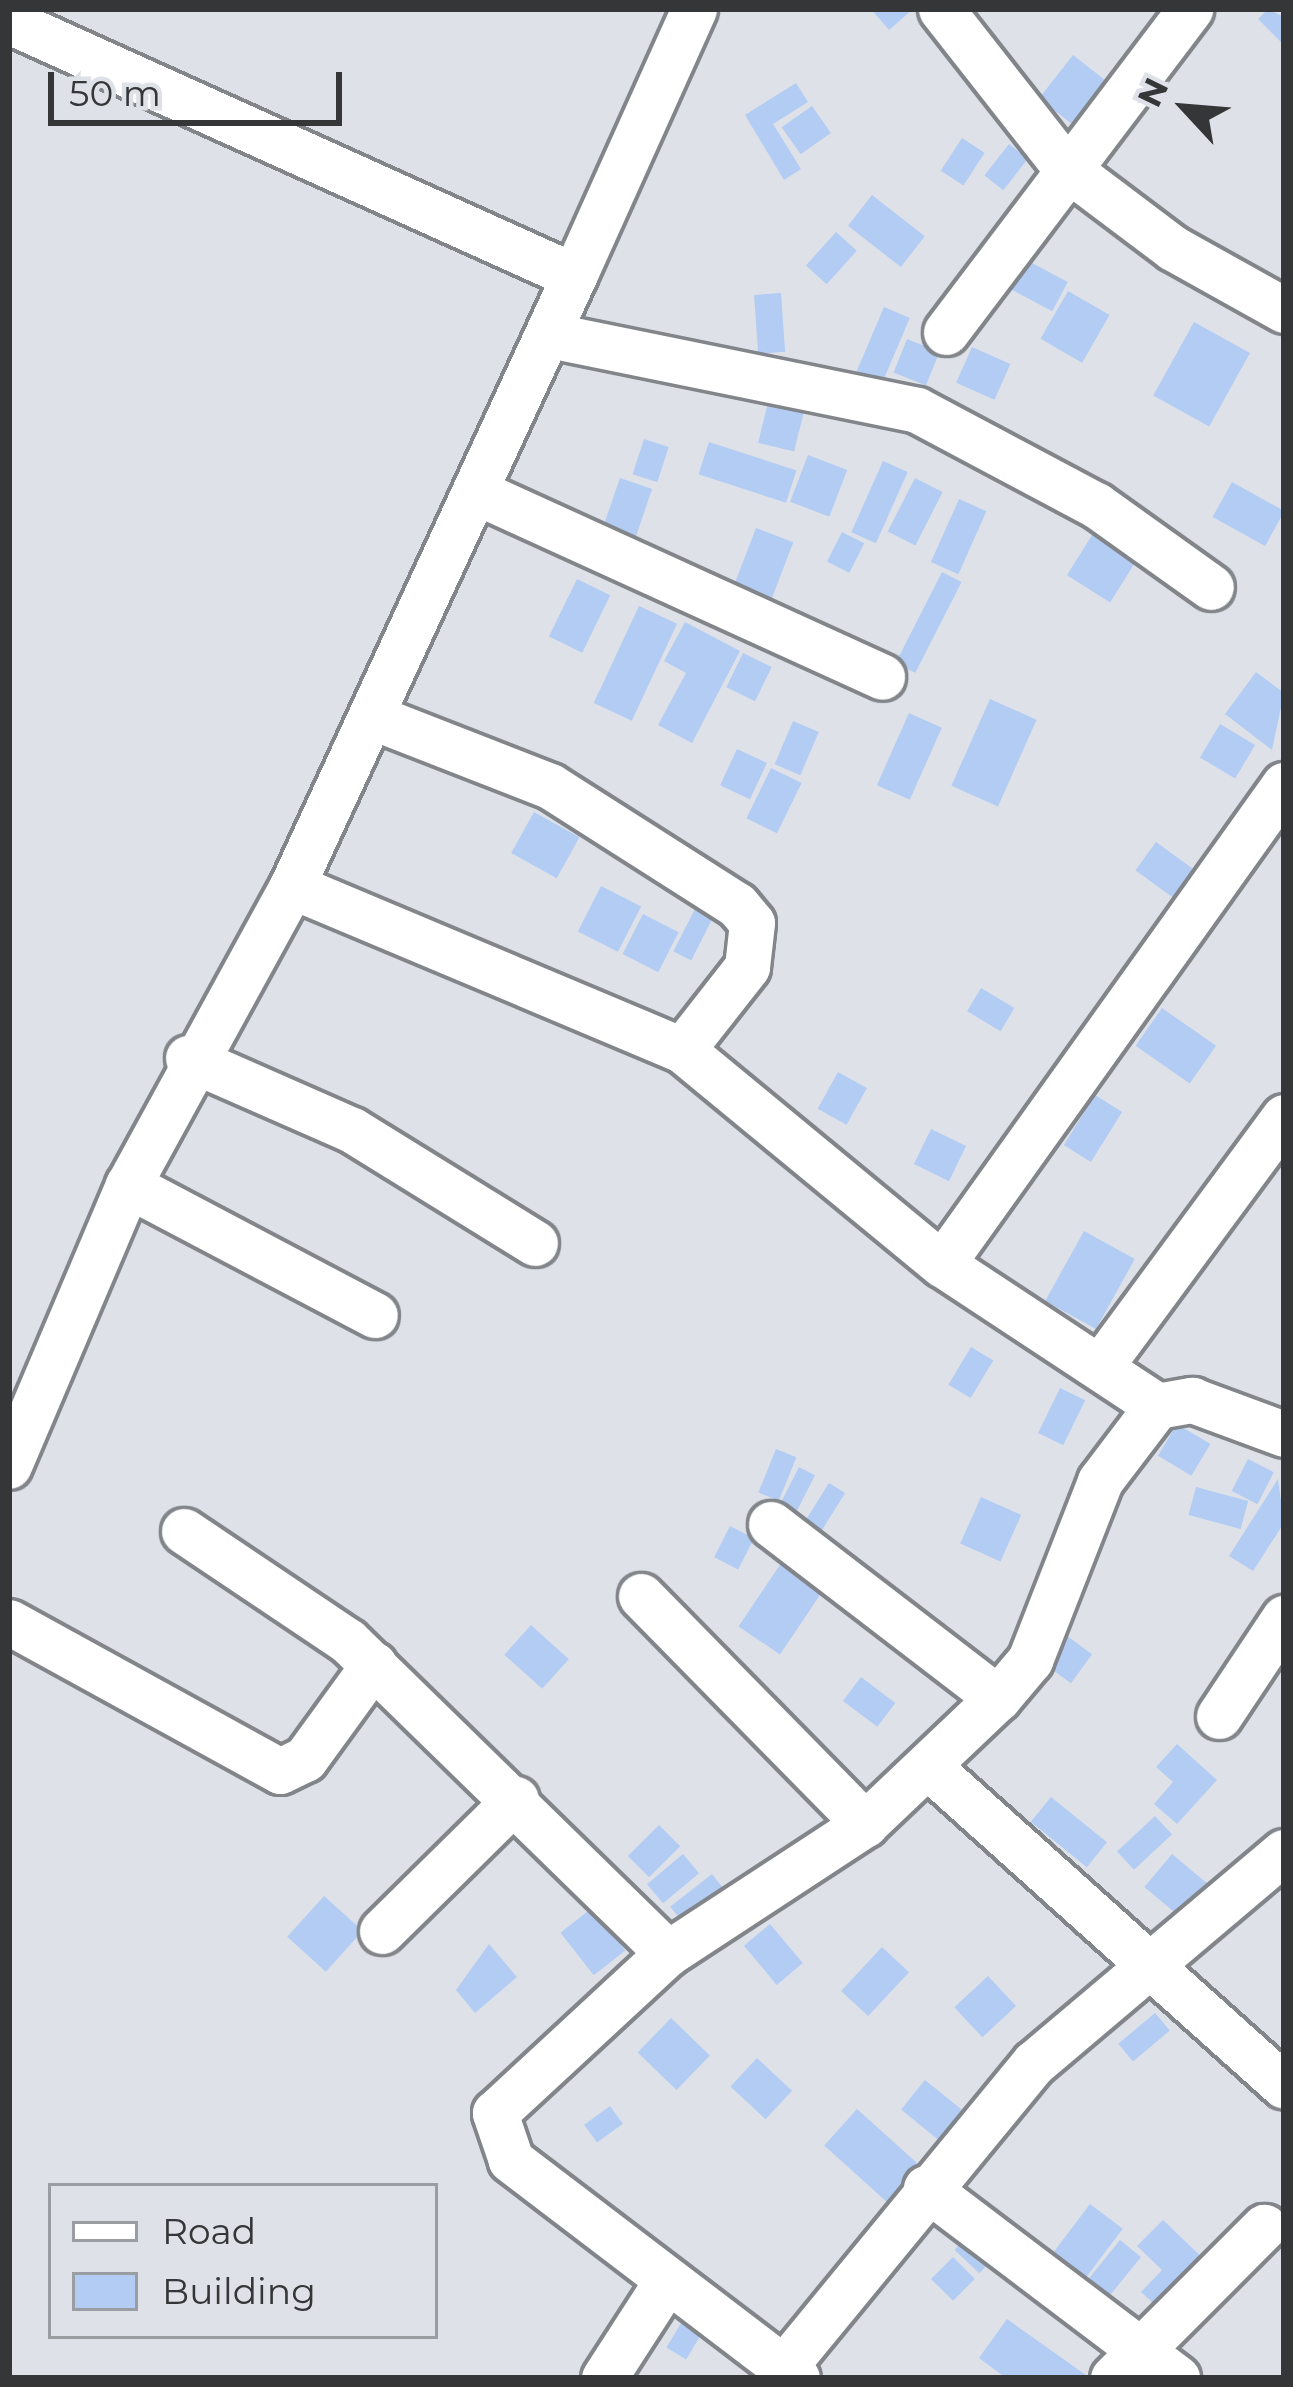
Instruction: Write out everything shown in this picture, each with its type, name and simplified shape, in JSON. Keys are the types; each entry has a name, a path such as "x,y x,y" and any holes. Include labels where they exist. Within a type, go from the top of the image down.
{"street":[{"path":"9,1466 128,1185 188,1058 292,886 554,337 574,276 694,9"},
{"path":"941,9 1064,166 1173,248 1284,310"},
{"path":"946,332 1064,166 1190,9"},
{"path":"19,19 574,276"},
{"path":"554,337 917,410 1096,505 1211,586"},
{"path":"479,494 882,677"},
{"path":"373,717 625,826 737,905 751,955 682,1050"},
{"path":"942,1264 1284,785"},
{"path":"292,886 682,1050 942,1264 1102,1364 1157,1406"},
{"path":"188,1058 352,1130 536,1243"},
{"path":"1102,1364 1284,1117"},
{"path":"128,1185 375,1315"},
{"path":"1284,1434 1192,1400 1157,1406 1100,1481 1030,1660 998,1698 931,1769 865,1824 668,1953 507,2095 494,2132 511,2160 664,2285 791,2373 926,2188 1034,2063 1140,1965 1284,1852"},
{"path":"771,1524 998,1698"},
{"path":"184,1531 374,1664 668,1953"},
{"path":"641,1596 865,1824"},
{"path":"1219,1716 1284,1618"},
{"path":"9,1622 280,1771 305,1759 374,1664"},
{"path":"931,1769 1140,1965 1284,2086"},
{"path":"382,1931 515,1799"},
{"path":"926,2188 1127,2365 1177,2378"},
{"path":"1127,2365 1264,2227"},
{"path":"604,2378 664,2285"}],"building":[{"path":"871,9 913,9 889,30"},
{"path":"1268,9 1284,17 1282,43 1258,19"},
{"path":"1073,55 1110,84 1076,127 1039,98"},
{"path":"796,83 808,102 773,124 801,169 784,180 745,115"},
{"path":"812,106 831,133 801,154 782,127"},
{"path":"962,138 985,153 963,185 941,171"},
{"path":"1009,144 1028,159 1003,190 984,176"},
{"path":"872,195 925,236 901,267 848,226"},
{"path":"836,232 857,251 827,284 806,265"},
{"path":"1013,253 1068,282 1052,311 998,282"},
{"path":"1068,291 1110,315 1082,363 1040,339"},
{"path":"781,293 785,352 758,354 754,295"},
{"path":"884,307 910,318 882,383 856,372"},
{"path":"1194,322 1250,353 1209,426 1153,395"},
{"path":"907,339 939,352 926,385 894,372"},
{"path":"972,347 1010,364 995,400 956,383"},
{"path":"769,399 805,408 794,452 758,443"},
{"path":"644,439 669,447 657,482 633,474"},
{"path":"709,442 796,470 786,503 698,474"},
{"path":"808,455 847,470 829,517 790,502"},
{"path":"883,461 908,472 876,543 851,532"},
{"path":"620,478 652,489 633,544 601,533"},
{"path":"915,478 943,492 915,546 888,531"},
{"path":"1232,482 1284,511 1265,546 1213,517"},
{"path":"959,499 986,511 958,574 931,562"},
{"path":"1104,516 1147,543 1110,602 1067,575"},
{"path":"756,528 793,542 768,609 731,594"},
{"path":"842,532 864,543 849,573 827,561"},
{"path":"942,572 962,582 915,673 896,663"},
{"path":"577,579 610,595 582,653 549,637"},
{"path":"639,606 677,624 632,721 594,703"},
{"path":"685,622 740,651 692,743 658,725 686,673 664,661"},
{"path":"743,653 772,667 755,701 726,687"},
{"path":"1256,672 1284,693 1272,750 1225,714"},
{"path":"990,699 1037,720 998,807 951,786"},
{"path":"909,713 942,728 910,800 877,785"},
{"path":"793,721 819,732 800,775 775,764"},
{"path":"1220,724 1255,745 1235,779 1200,757"},
{"path":"737,749 767,763 750,799 720,785"},
{"path":"771,768 802,783 777,833 746,818"},
{"path":"534,812 579,837 557,878 511,853"},
{"path":"1156,842 1195,870 1174,899 1135,870"},
{"path":"601,886 641,906 618,952 578,931"},
{"path":"697,905 715,914 691,960 673,951"},
{"path":"643,914 679,932 658,972 623,954"},
{"path":"981,988 1014,1008 1001,1031 967,1011"},
{"path":"1162,1008 1216,1046 1190,1084 1136,1046"},
{"path":"838,1072 867,1088 847,1125 818,1109"},
{"path":"1095,1095 1122,1112 1091,1162 1064,1145"},
{"path":"931,1129 966,1146 949,1181 914,1164"},
{"path":"1084,1231 1135,1259 1096,1329 1045,1301"},
{"path":"971,1347 993,1360 971,1398 948,1385"},
{"path":"1060,1388 1085,1400 1063,1445 1038,1433"},
{"path":"1177,1424 1210,1444 1191,1476 1158,1456"},
{"path":"776,1449 796,1457 779,1501 758,1493"},
{"path":"1248,1459 1274,1472 1257,1504 1232,1491"},
{"path":"799,1467 815,1475 796,1512 780,1504"},
{"path":"1278,1479 1284,1523 1253,1571 1229,1556"},
{"path":"829,1483 845,1493 820,1534 804,1524"},
{"path":"1196,1487 1248,1501 1241,1529 1188,1515"},
{"path":"981,1497 1021,1515 1000,1561 960,1544"},
{"path":"730,1526 754,1538 738,1569 714,1557"},
{"path":"786,1556 827,1584 780,1654 738,1626"},
{"path":"531,1625 569,1659 542,1689 504,1655"},
{"path":"1063,1633 1092,1654 1071,1683 1042,1662"},
{"path":"861,1677 895,1703 877,1727 843,1701"},
{"path":"1177,1744 1217,1780 1177,1824 1154,1804 1173,1782 1156,1767"},
{"path":"1051,1797 1107,1842 1087,1867 1031,1822"},
{"path":"1155,1816 1172,1834 1134,1870 1117,1851"},
{"path":"659,1825 680,1846 649,1877 628,1856"},
{"path":"683,1854 699,1873 663,1903 647,1884"},
{"path":"1172,1854 1218,1893 1190,1926 1144,1887"},
{"path":"712,1874 726,1892 684,1925 670,1907"},
{"path":"324,1896 363,1931 326,1972 287,1937"},
{"path":"592,1908 625,1951 594,1975 560,1933"},
{"path":"770,1924 803,1963 777,1985 744,1946"},
{"path":"489,1944 517,1977 475,2013 456,1990"},
{"path":"882,1947 909,1972 868,2016 841,1991"},
{"path":"988,1976 1016,2006 982,2037 954,2007"},
{"path":"1155,2013 1170,2031 1133,2061 1118,2044"},
{"path":"671,2018 710,2056 677,2090 638,2053"},
{"path":"757,2058 792,2091 766,2119 730,2087"},
{"path":"925,2080 966,2113 942,2143 901,2110"},
{"path":"610,2106 623,2124 597,2143 584,2125"},
{"path":"857,2109 928,2173 896,2210 824,2145"},
{"path":"1090,2204 1123,2229 1085,2279 1052,2254"},
{"path":"1163,2220 1209,2264 1163,2312 1141,2292 1162,2270 1137,2246"},
{"path":"975,2228 1000,2251 979,2273 955,2250"},
{"path":"1120,2240 1141,2257 1105,2301 1084,2284"},
{"path":"953,2257 975,2279 953,2301 931,2279"},
{"path":"686,2315 706,2327 686,2359 666,2348"},
{"path":"1007,2319 1090,2378 1006,2378 979,2358"}]}
